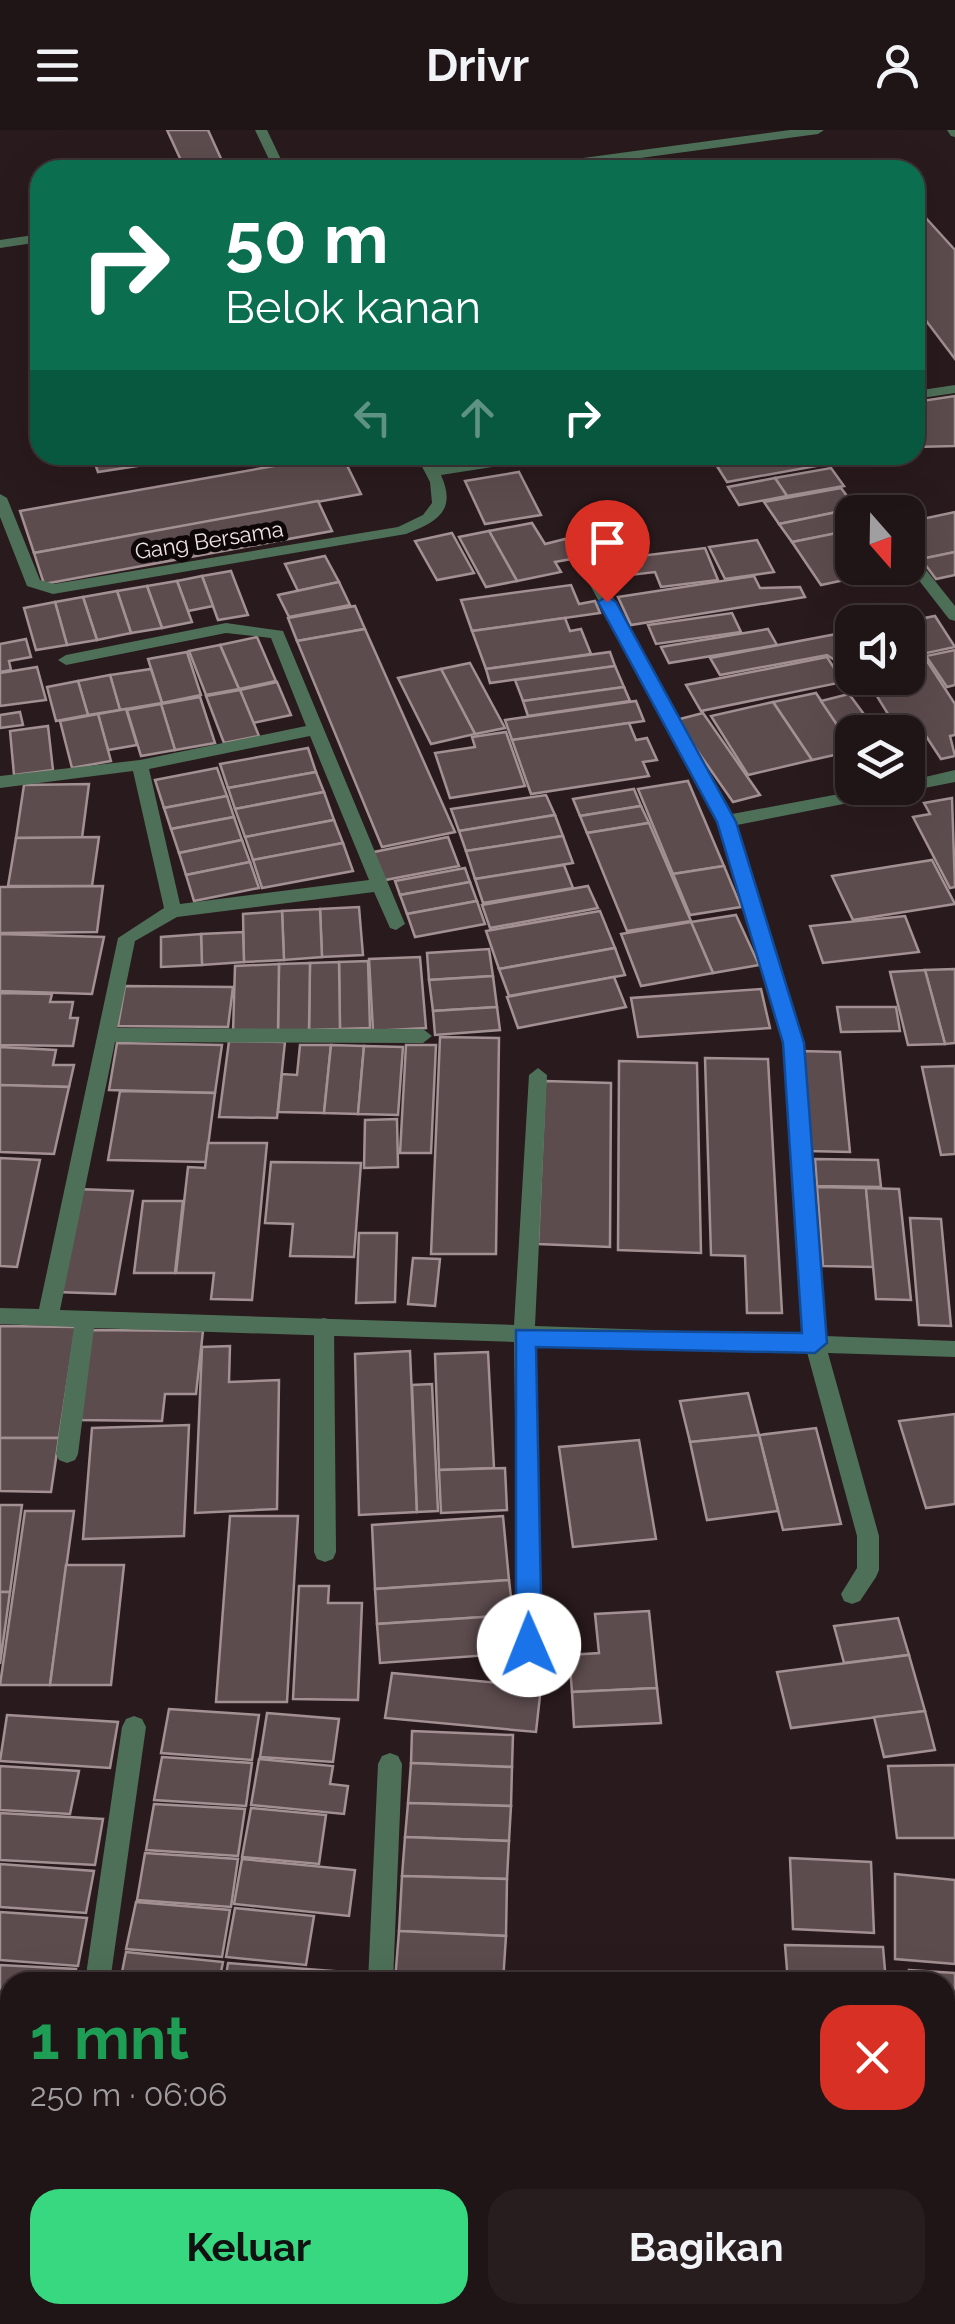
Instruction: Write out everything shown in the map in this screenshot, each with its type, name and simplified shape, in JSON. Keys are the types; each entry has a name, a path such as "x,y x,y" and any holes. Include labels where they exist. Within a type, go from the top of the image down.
{"street":[{"path":"261,130 275,160"},
{"path":"598,160 818,130"},
{"path":"0,244 30,240"},
{"path":"925,394 955,389"},
{"path":"430,465 434,472 479,465"},
{"name":"Gang Bersama","path":"0,498 27,572 34,584 52,589 401,531 429,522 440,509 442,494 434,472"},
{"path":"591,572 726,822 794,1043 815,1343 868,1536 868,1570 852,1594"},
{"path":"925,578 955,616"},
{"path":"66,660 226,628 267,629 277,634 396,924"},
{"path":"0,782 140,765 318,729"},
{"path":"140,765 173,911"},
{"path":"925,782 955,776"},
{"path":"726,822 835,800"},
{"path":"48,1316 128,938 173,911 380,886"},
{"path":"108,1035 423,1036"},
{"path":"529,1645 524,1337 538,1076"},
{"path":"0,1316 955,1349"},
{"path":"68,1454 85,1320"},
{"path":"324,1326 324,1552"},
{"path":"98,1972 134,1728"},
{"path":"380,1972 390,1764"}],"building":[{"path":"167,130 208,130 222,160 181,160"},
{"path":"925,217 955,250 955,359 925,319"},
{"path":"955,396 955,446 925,447 925,400"},
{"path":"96,465 143,465 98,472"},
{"path":"280,465 347,465 361,494 34,553 20,511"},
{"path":"716,465 821,465 727,482"},
{"path":"831,468 844,486 787,496 775,478"},
{"path":"519,472 541,515 485,524 465,481"},
{"path":"775,478 787,496 739,505 728,487"},
{"path":"841,488 846,495 835,495 835,512 779,524 764,502"},
{"path":"318,501 332,531 44,584 34,553"},
{"path":"835,512 835,533 792,542 779,524"},
{"path":"955,512 955,552 925,558 925,518"},
{"path":"532,523 545,544 565,539 577,558 555,562 561,572 517,581 489,531"},
{"path":"629,523 641,549 591,556 579,530"},
{"path":"489,531 517,581 486,587 459,537"},
{"path":"452,533 474,573 437,580 415,541"},
{"path":"835,533 835,582 821,585 792,542"},
{"path":"757,540 774,572 725,579 709,547"},
{"path":"705,548 718,580 661,587 655,572 613,577 607,560"},
{"path":"955,552 955,575 936,579 925,558"},
{"path":"325,556 339,582 298,591 285,564"},
{"path":"231,571 248,615 218,620 202,576"},
{"path":"202,576 213,606 188,611 177,581"},
{"path":"754,576 760,588 800,587 805,597 631,625 618,597"},
{"path":"177,581 192,622 162,628 147,586"},
{"path":"339,582 350,605 289,617 278,595"},
{"path":"571,585 579,604 595,601 600,613 472,631 461,600"},
{"path":"147,586 162,628 131,633 117,591"},
{"path":"117,591 131,633 97,640 83,597"},
{"path":"83,597 97,640 67,645 55,602"},
{"path":"55,602 67,645 36,650 24,608"},
{"path":"355,606 365,629 297,641 288,618"},
{"path":"732,613 741,632 656,644 648,625"},
{"path":"935,616 955,647 925,653 925,618"},
{"path":"565,618 570,631 581,629 591,654 486,669 472,631"},
{"path":"365,629 455,832 382,847 297,641"},
{"path":"768,629 777,645 669,663 661,647"},
{"path":"835,634 835,660 827,655 720,675 710,658"},
{"path":"257,637 276,681 239,689 220,645"},
{"path":"26,639 31,657 9,661 11,670 0,672 0,644"},
{"path":"220,645 239,689 206,695 189,651"},
{"path":"955,650 955,685 947,687 926,656"},
{"path":"187,652 201,695 162,703 148,659"},
{"path":"610,652 615,666 490,683 486,669"},
{"path":"827,657 835,670 835,684 701,711 686,685"},
{"path":"925,661 955,704 955,735 950,736 955,756 941,759 925,735 925,715 889,715 876,695 925,695"},
{"path":"470,663 505,728 475,734 441,669"},
{"path":"615,666 624,687 523,701 515,680"},
{"path":"37,667 46,700 0,706 0,673"},
{"path":"151,669 162,703 120,710 110,675"},
{"path":"441,669 475,734 431,744 398,678"},
{"path":"110,675 120,710 88,715 78,681"},
{"path":"78,681 88,715 56,721 47,687"},
{"path":"277,682 291,715 253,723 240,690"},
{"path":"624,687 630,701 528,716 523,701"},
{"path":"240,690 259,736 224,743 206,696"},
{"path":"816,693 835,722 835,755 812,760 773,702"},
{"path":"850,695 865,715 835,715 835,722 821,701"},
{"path":"200,697 215,743 175,750 161,704"},
{"path":"636,701 644,721 512,740 505,720"},
{"path":"773,702 812,760 748,775 711,716"},
{"path":"161,704 175,750 141,756 127,710"},
{"path":"126,709 137,745 108,750 98,714"},
{"path":"20,712 23,725 0,728 0,715"},
{"path":"703,713 760,795 733,802 676,720"},
{"path":"98,714 111,761 72,768 60,721"},
{"path":"629,723 636,740 647,738 657,760 643,762 649,776 531,794 512,740"},
{"path":"48,726 53,770 14,775 10,731"},
{"path":"506,732 525,786 450,798 435,753 475,747 472,737"},
{"path":"308,748 316,772 228,788 220,764"},
{"path":"217,768 227,796 164,808 155,780"},
{"path":"316,772 324,792 235,809 228,788"},
{"path":"688,781 724,866 673,874 638,789"},
{"path":"89,784 82,838 16,838 24,785"},
{"path":"634,789 641,806 580,816 573,799"},
{"path":"324,792 334,820 245,837 235,809"},
{"path":"546,795 555,815 459,831 451,809"},
{"path":"227,796 234,817 171,829 164,808"},
{"path":"952,798 955,887 950,888 913,817 930,814 925,803"},
{"path":"641,806 649,823 587,833 580,816"},
{"path":"555,815 563,836 466,851 459,831"},
{"path":"234,817 242,840 179,853 171,829"},
{"path":"334,820 343,843 253,860 245,837"},
{"path":"649,823 691,921 627,931 587,833"},
{"path":"563,836 573,863 475,879 466,851"},
{"path":"99,837 92,886 8,886 16,838"},
{"path":"448,837 459,866 380,881 369,853"},
{"path":"242,840 250,862 186,875 179,853"},
{"path":"343,843 353,871 262,888 253,860"},
{"path":"932,860 955,904 853,920 832,876"},
{"path":"250,862 259,888 194,901 186,875"},
{"path":"564,865 573,888 483,903 475,879"},
{"path":"724,866 741,907 690,915 673,874"},
{"path":"465,868 470,882 400,895 395,881"},
{"path":"470,882 477,901 407,914 400,895"},
{"path":"103,886 97,932 0,933 0,887"},
{"path":"588,886 598,908 490,928 482,905"},
{"path":"477,901 485,924 415,937 407,914"},
{"path":"359,907 363,955 322,957 320,909"},
{"path":"320,909 322,957 284,960 282,911"},
{"path":"282,911 284,960 244,962 243,914"},
{"path":"600,911 615,948 499,969 486,931"},
{"path":"736,915 759,965 713,973 691,922"},
{"path":"905,916 919,952 823,963 810,926"},
{"path":"691,922 713,973 641,986 621,934"},
{"path":"243,932 244,962 202,965 201,934"},
{"path":"0,934 104,937 92,994 0,991"},
{"path":"201,934 202,965 161,967 161,937"},
{"path":"615,948 625,975 509,996 499,969"},
{"path":"489,949 493,976 429,980 427,953"},
{"path":"420,957 426,1028 373,1031 369,959"},
{"path":"368,961 370,1028 340,1029 339,962"},
{"path":"339,962 340,1029 309,1030 310,963"},
{"path":"310,963 309,1030 278,1032 279,964"},
{"path":"279,964 278,1032 233,1033 235,966"},
{"path":"955,969 955,1043 945,1044 925,970"},
{"path":"925,970 945,1044 908,1045 890,972"},
{"path":"493,976 497,1007 433,1011 429,980"},
{"path":"614,977 626,1007 518,1028 507,997"},
{"path":"125,986 233,987 228,1027 118,1026"},
{"path":"761,989 770,1028 638,1037 631,998"},
{"path":"0,993 52,994 50,1002 73,1002 70,1018 78,1018 73,1046 0,1045"},
{"path":"497,1007 500,1030 435,1035 433,1011"},
{"path":"837,1007 896,1007 900,1031 841,1032"},
{"path":"440,1037 499,1038 496,1254 431,1254"},
{"path":"229,1041 285,1042 277,1118 219,1117"},
{"path":"117,1043 222,1045 215,1093 109,1090"},
{"path":"300,1045 331,1045 324,1113 278,1112 282,1074 297,1075"},
{"path":"331,1045 364,1046 358,1114 324,1113"},
{"path":"406,1045 436,1045 431,1153 400,1153"},
{"path":"364,1046 403,1047 398,1115 358,1114"},
{"path":"0,1047 56,1050 53,1065 74,1065 69,1087 0,1085"},
{"path":"800,1051 840,1052 850,1152 807,1151"},
{"path":"705,1058 768,1059 782,1313 747,1313 745,1256 711,1255"},
{"path":"619,1061 697,1063 701,1253 618,1250"},
{"path":"955,1066 955,1154 941,1155 922,1067"},
{"path":"545,1081 611,1083 610,1247 538,1244"},
{"path":"0,1085 69,1087 54,1154 0,1152"},
{"path":"120,1091 215,1093 206,1162 108,1160"},
{"path":"397,1119 398,1167 364,1168 365,1120"},
{"path":"208,1143 267,1143 252,1300 211,1299 214,1273 176,1273 188,1167 205,1168"},
{"path":"0,1158 40,1160 17,1267 0,1266"},
{"path":"815,1159 878,1160 881,1187 817,1186"},
{"path":"271,1162 361,1163 354,1257 290,1256 293,1224 265,1223"},
{"path":"817,1187 866,1188 874,1267 823,1266"},
{"path":"866,1188 899,1189 911,1300 876,1299"},
{"path":"76,1189 133,1191 115,1294 56,1292"},
{"path":"143,1201 183,1201 175,1273 134,1273"},
{"path":"910,1218 941,1219 951,1326 919,1325"},
{"path":"359,1233 397,1233 395,1302 356,1303"},
{"path":"413,1258 440,1259 435,1306 408,1304"},
{"path":"0,1326 76,1327 59,1438 0,1438"},
{"path":"88,1330 203,1331 196,1394 165,1394 162,1421 75,1420"},
{"path":"230,1346 229,1382 279,1380 277,1509 195,1513 202,1347"},
{"path":"410,1351 417,1512 359,1515 355,1354"},
{"path":"488,1352 494,1468 439,1470 435,1354"},
{"path":"432,1384 438,1511 417,1512 412,1385"},
{"path":"748,1393 759,1435 690,1442 680,1401"},
{"path":"955,1414 955,1504 926,1508 899,1421"},
{"path":"189,1425 184,1536 83,1539 92,1428"},
{"path":"816,1428 841,1524 783,1530 759,1435"},
{"path":"759,1435 778,1511 707,1520 690,1442"},
{"path":"0,1438 59,1438 51,1492 0,1491"},
{"path":"639,1440 656,1539 573,1547 559,1447"},
{"path":"505,1468 507,1510 441,1513 439,1470"},
{"path":"0,1505 22,1505 10,1592 0,1592"},
{"path":"25,1511 74,1511 50,1685 0,1685"},
{"path":"230,1516 298,1516 287,1702 216,1702"},
{"path":"503,1516 509,1580 375,1589 372,1525"},
{"path":"66,1565 124,1565 111,1685 50,1685"},
{"path":"509,1580 513,1615 377,1624 375,1589"},
{"path":"299,1586 329,1586 328,1603 362,1603 358,1700 293,1699"},
{"path":"0,1592 10,1592 0,1664"},
{"path":"649,1611 657,1688 572,1692 569,1655 599,1653 595,1614"},
{"path":"513,1615 516,1653 380,1663 377,1624"},
{"path":"898,1618 909,1655 844,1663 834,1626"},
{"path":"909,1655 925,1711 791,1728 777,1672"},
{"path":"392,1673 541,1687 536,1732 385,1718"},
{"path":"657,1688 661,1723 574,1727 572,1692"},
{"path":"169,1709 259,1715 252,1760 161,1753"},
{"path":"925,1711 935,1750 884,1757 874,1717"},
{"path":"267,1713 339,1719 333,1762 260,1757"},
{"path":"7,1715 118,1722 110,1768 0,1761"},
{"path":"412,1731 513,1735 512,1767 411,1763"},
{"path":"162,1757 252,1763 246,1806 154,1800"},
{"path":"259,1759 333,1766 330,1784 348,1786 344,1814 251,1805"},
{"path":"411,1763 512,1767 511,1806 408,1803"},
{"path":"955,1765 955,1838 897,1838 888,1766"},
{"path":"0,1766 79,1771 70,1814 0,1810"},
{"path":"408,1803 511,1806 509,1841 405,1837"},
{"path":"154,1804 245,1809 238,1856 146,1850"},
{"path":"251,1808 326,1815 319,1864 242,1857"},
{"path":"0,1813 103,1819 95,1865 0,1860"},
{"path":"405,1837 509,1841 507,1879 402,1876"},
{"path":"145,1853 238,1859 231,1907 137,1900"},
{"path":"790,1858 871,1862 874,1933 793,1929"},
{"path":"242,1859 355,1870 349,1916 234,1904"},
{"path":"0,1864 94,1871 86,1913 0,1907"},
{"path":"895,1874 955,1880 955,1964 895,1959"},
{"path":"402,1876 507,1879 506,1936 399,1931"},
{"path":"136,1902 230,1910 222,1957 126,1949"},
{"path":"235,1908 314,1916 306,1965 226,1957"},
{"path":"0,1912 87,1918 78,1966 0,1960"},
{"path":"399,1931 506,1936 504,1972 396,1972"},
{"path":"785,1945 883,1947 885,1972 787,1972"},
{"path":"126,1952 223,1962 221,1972 122,1972"},
{"path":"228,1963 345,1972 227,1972"},
{"path":"0,1965 76,1969 76,1972 0,1972"}],"route":[{"path":"529,1645 524,1337 815,1343 794,1043 726,822 607,602"}]}
